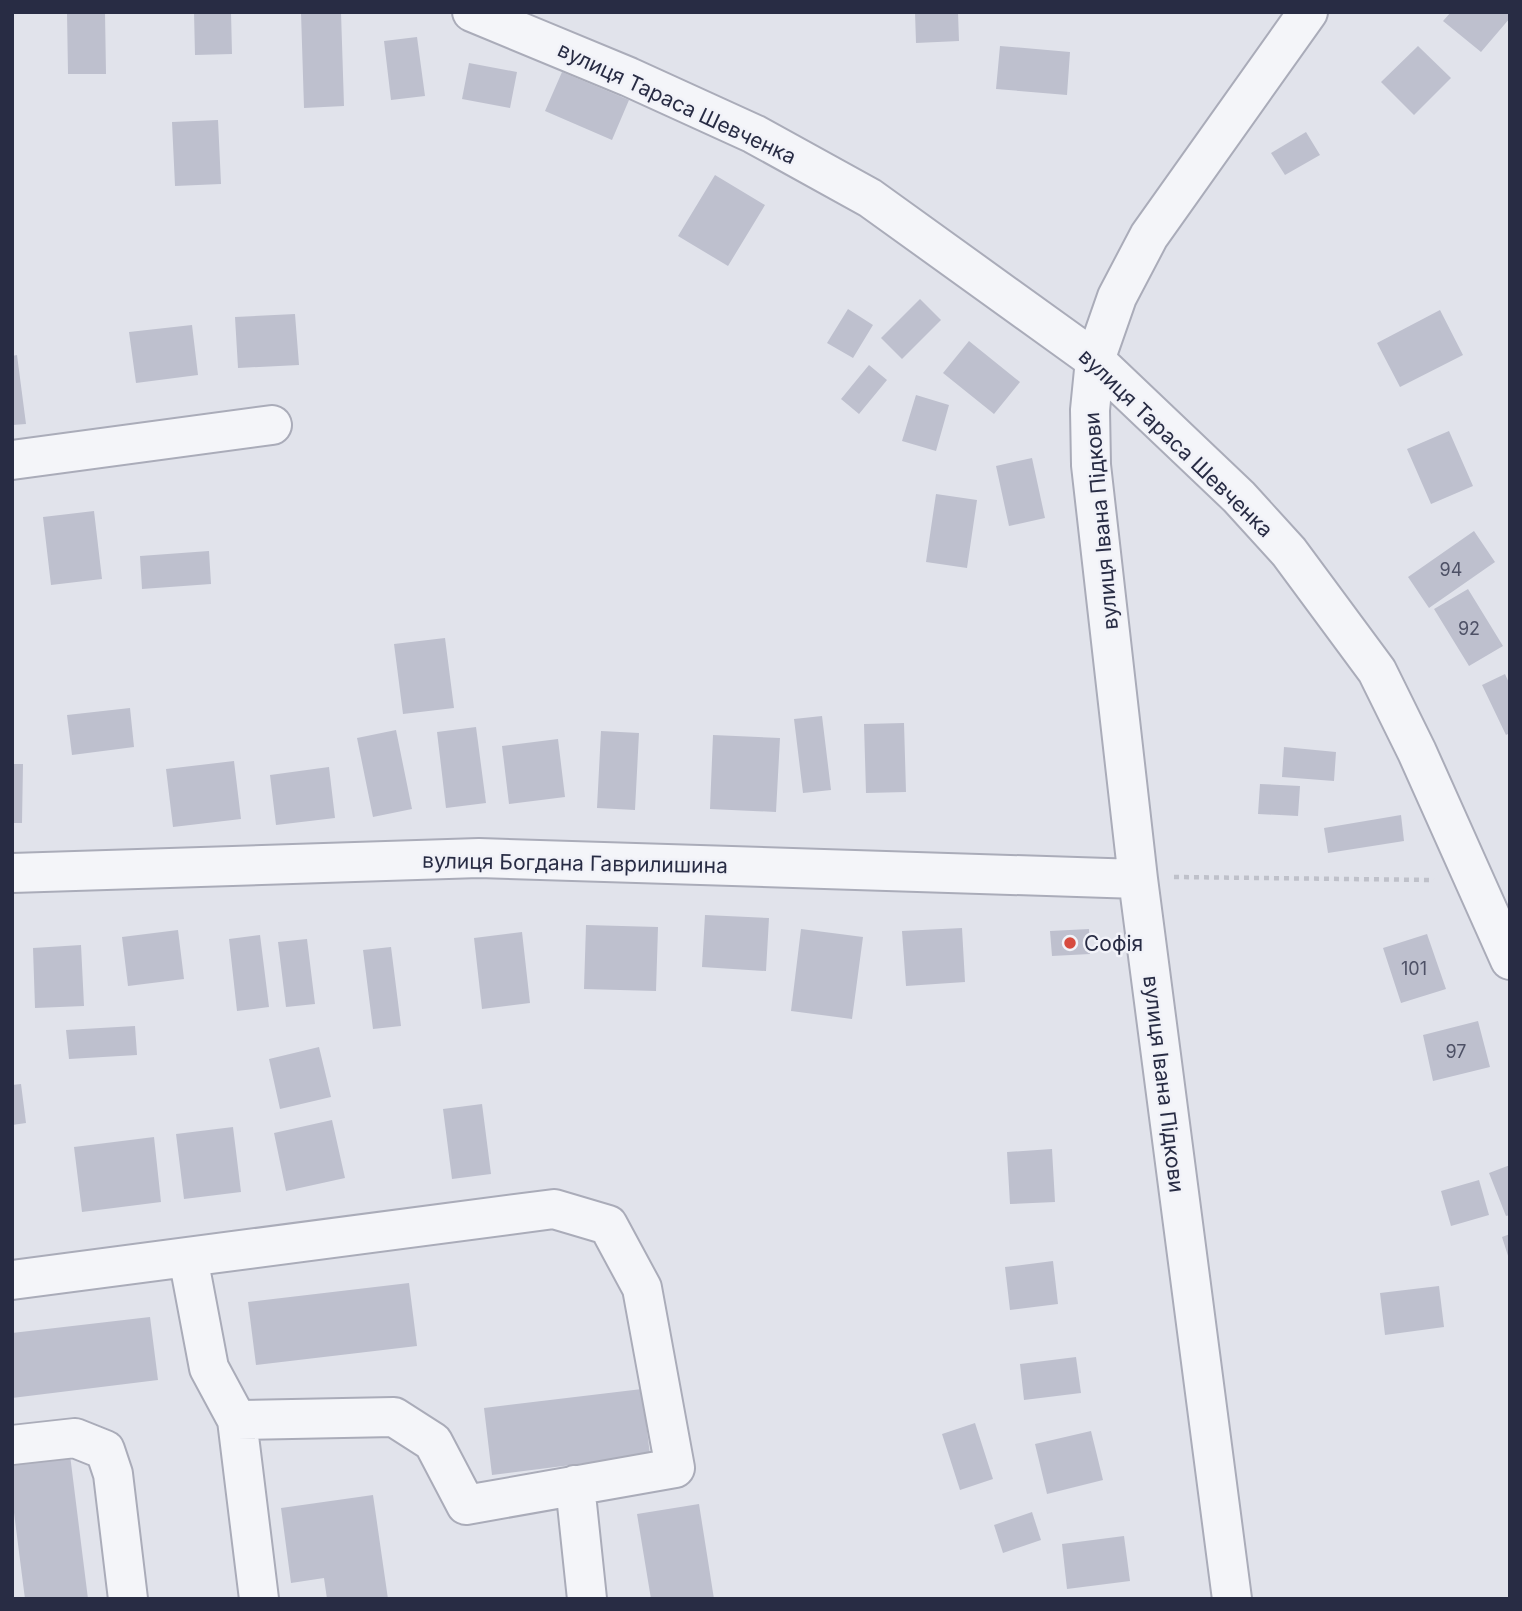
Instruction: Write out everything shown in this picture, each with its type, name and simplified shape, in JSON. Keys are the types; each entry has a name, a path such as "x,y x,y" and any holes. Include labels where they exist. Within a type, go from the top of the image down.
{"street":[{"name":"вулиця Тараса Шевченка","path":"472,12 754,134 870,198 1094,360 1247,506 1289,552 1377,671 1417,752 1510,960"},
{"name":"вулиця Івана Підкови","path":"1232,1599 1138,879 1091,465 1090,410 1094,360 1117,297 1149,236 1308,12"},
{"path":"12,460 272,425"},
{"name":"вулиця Богдана Гаврилишина","path":"12,873 479,858 1138,879"},
{"path":"12,1280 554,1209 608,1226 642,1288 675,1468 466,1504 433,1442 394,1417 237,1420"},
{"path":"188,1257 209,1368 237,1420 259,1599"},
{"path":"12,1445 75,1438 105,1450 113,1474 128,1599"},
{"path":"575,1485 587,1599"}],"path":[{"path":"1138,879 1195,875 1339,880 1474,880"}],"building":[{"path":"67,12 105,12 106,74 68,74"},
{"path":"194,12 231,12 232,54 195,55"},
{"path":"301,12 341,12 344,106 304,108"},
{"path":"915,12 958,12 959,41 916,43"},
{"path":"1451,12 1510,12 1510,18 1481,52 1443,21"},
{"path":"417,37 425,96 391,100 384,41"},
{"path":"1000,46 1070,52 1067,95 996,89"},
{"path":"1418,46 1451,78 1414,115 1381,82"},
{"path":"469,63 517,72 510,108 462,99"},
{"path":"562,72 629,100 612,140 545,111"},
{"path":"218,120 221,184 175,186 172,122"},
{"path":"1306,132 1320,155 1285,175 1271,153"},
{"path":"715,175 765,205 728,266 678,236"},
{"path":"920,299 941,320 902,359 881,338"},
{"path":"848,309 873,325 853,358 827,343"},
{"path":"1440,310 1463,355 1400,387 1377,343"},
{"path":"295,314 299,365 238,368 235,317"},
{"path":"192,325 198,375 136,383 129,332"},
{"path":"969,341 1020,382 994,414 943,373"},
{"path":"17,355 26,424 12,425 12,356"},
{"path":"869,365 887,380 859,414 841,399"},
{"path":"916,395 949,405 936,451 902,441"},
{"path":"1449,431 1473,486 1431,504 1407,449"},
{"path":"1032,458 1045,518 1009,526 996,466"},
{"path":"936,494 977,500 967,568 926,562"},
{"path":"94,511 102,579 51,585 43,517"},
{"path":"1474,531 1495,562 1429,608 1408,577"},
{"path":"209,551 211,584 142,589 140,556"},
{"path":"1468,589 1503,646 1469,666 1434,609"},
{"path":"445,638 454,708 403,714 394,644"},
{"path":"1505,674 1510,685 1510,733 1506,735 1482,685"},
{"path":"130,708 134,747 72,755 67,715"},
{"path":"822,716 831,790 803,793 794,719"},
{"path":"904,723 906,792 866,793 864,724"},
{"path":"476,727 486,803 446,808 437,732"},
{"path":"396,730 412,809 373,817 357,738"},
{"path":"601,731 639,733 635,810 597,808"},
{"path":"713,735 780,738 776,812 710,809"},
{"path":"558,739 565,797 509,804 502,746"},
{"path":"1284,747 1336,752 1334,781 1282,777"},
{"path":"234,761 241,819 173,827 166,769"},
{"path":"12,764 23,764 22,823 12,823"},
{"path":"329,767 335,818 276,825 270,775"},
{"path":"1260,784 1300,786 1298,816 1258,814"},
{"path":"1401,815 1404,841 1328,853 1324,828"},
{"path":"705,915 769,918 766,971 702,967"},
{"path":"586,925 658,927 656,991 584,989"},
{"path":"962,928 965,982 906,986 902,931"},
{"path":"801,929 863,937 852,1019 791,1011"},
{"name":"Софія","path":"1089,929 1090,954 1052,956 1050,931"},
{"path":"178,930 184,979 128,986 122,937"},
{"path":"522,932 530,1003 482,1009 474,938"},
{"path":"1427,934 1446,989 1401,1003 1383,948"},
{"path":"260,935 269,1007 237,1011 229,939"},
{"path":"307,939 315,1004 286,1007 278,942"},
{"path":"81,945 84,1006 35,1008 33,948"},
{"path":"391,947 401,1026 373,1029 363,950"},
{"path":"1478,1021 1490,1067 1433,1081 1423,1035"},
{"path":"135,1026 137,1055 69,1059 66,1030"},
{"path":"319,1047 331,1097 280,1109 269,1059"},
{"path":"21,1084 26,1123 12,1125 12,1085"},
{"path":"482,1104 491,1174 452,1179 443,1109"},
{"path":"332,1120 345,1178 286,1191 274,1133"},
{"path":"233,1127 241,1192 184,1199 176,1134"},
{"path":"154,1137 161,1202 82,1212 74,1147"},
{"path":"1052,1149 1055,1202 1010,1204 1007,1152"},
{"path":"1510,1165 1510,1215 1506,1216 1489,1173"},
{"path":"1479,1180 1489,1215 1451,1226 1441,1191"},
{"path":"1510,1234 1510,1259 1509,1259 1502,1237"},
{"path":"1053,1261 1058,1304 1010,1310 1005,1267"},
{"path":"409,1283 417,1346 256,1365 248,1302"},
{"path":"1439,1286 1444,1327 1385,1335 1380,1293"},
{"path":"150,1317 158,1380 12,1398 12,1333"},
{"path":"1076,1357 1081,1393 1024,1400 1020,1364"},
{"path":"642,1389 650,1455 492,1475 484,1408"},
{"path":"975,1423 993,1479 960,1490 942,1434"},
{"path":"1091,1431 1103,1480 1047,1494 1035,1444"},
{"path":"70,1455 88,1599 25,1599 12,1497 12,1462"},
{"path":"373,1495 388,1599 327,1599 324,1578 291,1583 281,1508"},
{"path":"699,1504 714,1599 651,1599 637,1514"},
{"path":"1032,1512 1041,1540 1003,1553 994,1525"},
{"path":"1124,1536 1130,1581 1067,1589 1062,1544"}],"place":[{"name":"Софія","path":"1070,943"}]}
